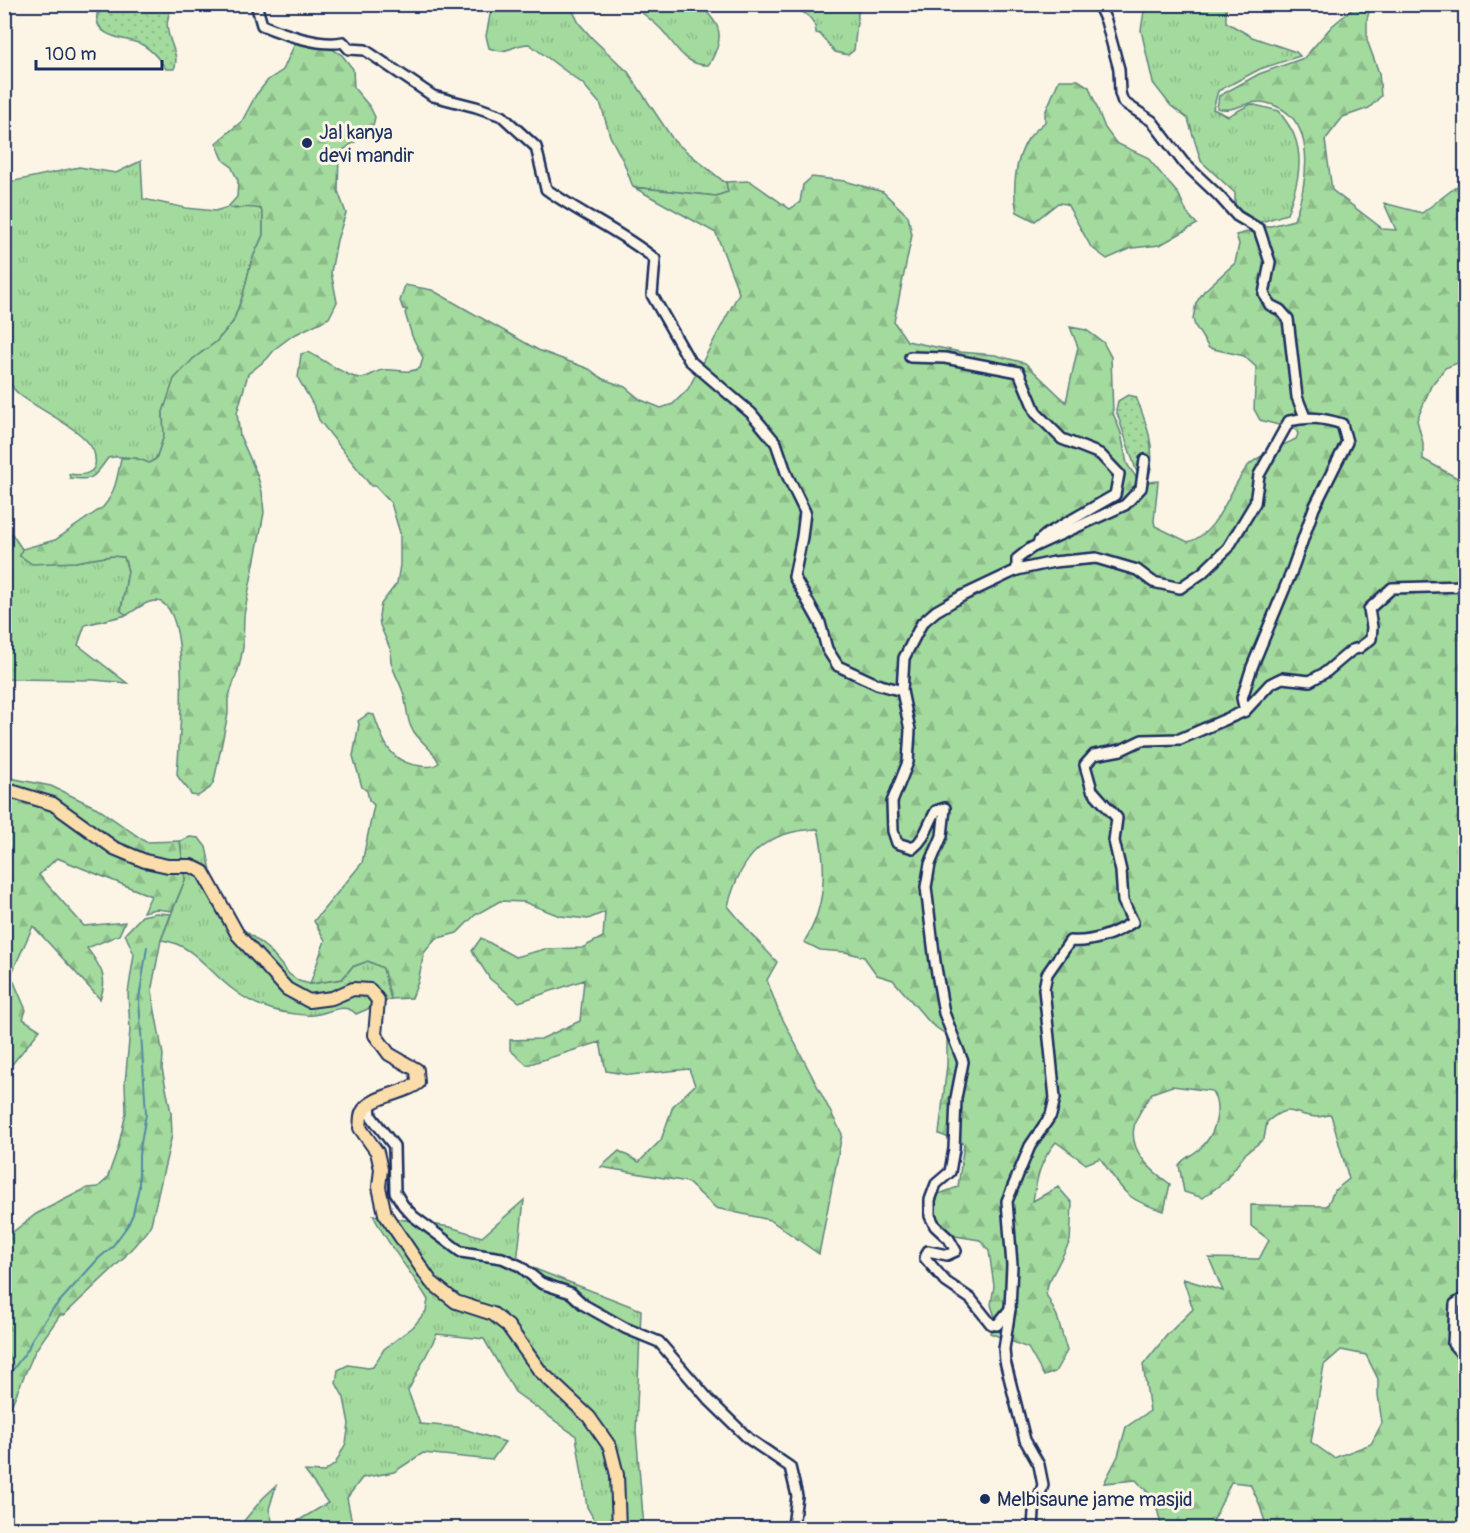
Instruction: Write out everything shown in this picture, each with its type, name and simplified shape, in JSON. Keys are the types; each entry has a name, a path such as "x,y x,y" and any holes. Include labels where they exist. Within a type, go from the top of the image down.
{"main road":[{"path":"4,789 53,804 114,848 145,861 168,866 191,866 203,872 238,935 287,989 309,1001 332,998 353,989 370,990 378,999 375,1035 389,1053 417,1070 418,1083 409,1090 386,1096 370,1104 362,1113 360,1128 376,1152 381,1169 379,1187 385,1214 431,1282 456,1302 493,1314 508,1326 540,1371 589,1417 610,1447 617,1474 617,1523 619,1528"}],"street":[{"path":"256,4 262,25 290,36 335,44 343,42 349,50 365,50 433,96 502,116 536,147 546,189 573,208 636,243 655,259 652,295 689,360 752,413 776,443 786,475 805,512 794,577 820,623 827,649 838,666 877,684 902,691"},
{"path":"1098,4 1106,21 1119,69 1120,93 1123,102 1152,121 1183,162 1219,195 1237,216 1259,230 1270,262 1264,294 1270,305 1280,310 1288,319 1297,397 1305,417"},
{"path":"910,357 945,358 1019,372 1036,413 1062,438 1100,454 1119,474 1115,495 1047,534 1017,559 1017,570"},
{"path":"1010,1310 997,1325 991,1324 971,1299 946,1282 925,1258 928,1251 947,1255 956,1251 930,1216 930,1200 936,1184 950,1172 954,1149 956,1098 963,1062 944,1013 926,887 930,864 942,836 945,808 936,810 924,839 913,848 897,843 893,831 892,802 908,762 910,730 902,691 904,658 922,623 936,611 1017,570 1054,562 1095,558 1137,570 1153,582 1180,588 1202,573 1228,548 1255,503 1259,475 1289,421 1305,417 1321,417 1342,424 1347,442 1314,508 1291,573 1252,667 1242,698 1245,711"},
{"path":"1031,548 1125,505 1141,488 1145,460"},
{"path":"1033,1528 1034,1512 1043,1485 1039,1465 1024,1440 1004,1350 1010,1310 1012,1266 1007,1201 1030,1146 1051,1114 1055,1098 1044,988 1047,974 1070,941 1084,942 1117,932 1132,922 1123,901 1121,871 1114,841 1117,818 1092,790 1085,765 1094,755 1120,750 1142,740 1180,739 1245,711 1270,684 1282,678 1310,681 1326,672 1352,650 1371,639 1369,609 1392,588 1466,586"},
{"path":"370,1104 370,1116 394,1146 395,1192 413,1216 461,1252 502,1258 519,1266 541,1283 571,1293 584,1305 625,1328 659,1342 709,1400 749,1439 790,1467 797,1496 794,1526"},
{"path":"1466,1297 1455,1304 1453,1344 1466,1359"}],"green space":[{"path":"110,5 173,5 167,25 175,55 174,69 166,69 143,45 106,33 101,28 97,22 97,14"},
{"path":"492,5 570,5 579,23 628,72 674,141 726,182 728,192 716,196 633,187 610,136 601,105 583,84 529,44 501,51 489,48 486,36"},
{"path":"631,5 701,5 716,24 719,35 717,48 710,63 700,64 686,58 658,26"},
{"path":"758,5 859,5 854,50 848,55 835,52 820,34 816,33 810,18 797,9 774,10"},
{"path":"1145,5 1226,5 1226,22 1252,37 1296,52 1300,56 1260,69 1218,91 1213,109 1228,116 1251,104 1279,111 1293,132 1299,155 1296,185 1287,214 1258,223 1235,206 1235,193 1201,161 1188,119 1171,106 1153,83 1141,30"},
{"path":"1357,5 1371,5 1367,19 1367,40 1379,73 1381,96 1369,108 1343,117 1325,140 1332,190 1383,229 1396,230 1384,203 1422,213 1465,180 1465,360 1445,368 1431,386 1417,420 1423,443 1423,459 1466,483 1465,1528 1267,1528 1250,1484 1231,1482 1210,1528 1162,1528 1155,1501 1136,1480 1104,1483 1118,1456 1126,1427 1150,1411 1143,1365 1167,1335 1193,1309 1183,1279 1223,1291 1209,1258 1259,1259 1269,1240 1251,1226 1251,1205 1327,1206 1334,1191 1349,1179 1331,1115 1317,1117 1291,1111 1281,1112 1267,1122 1264,1139 1246,1153 1225,1181 1203,1198 1184,1192 1179,1165 1204,1145 1213,1131 1217,1106 1212,1091 1172,1086 1152,1093 1137,1118 1133,1136 1138,1153 1143,1160 1170,1184 1164,1211 1150,1207 1125,1192 1100,1158 1086,1164 1056,1142 1040,1170 1033,1201 1058,1187 1072,1203 1070,1241 1048,1284 1046,1294 1057,1316 1067,1351 1055,1372 1044,1376 1028,1348 990,1333 995,1317 991,1305 994,1286 989,1251 980,1240 955,1236 934,1223 936,1195 958,1187 964,1144 939,1134 947,1065 947,1035 931,1024 893,980 877,975 864,957 845,952 820,950 804,942 817,915 823,887 823,857 818,829 783,835 758,849 740,873 728,906 777,962 767,980 778,1010 842,1134 819,1254 770,1220 716,1208 687,1182 601,1167 619,1151 639,1162 661,1140 673,1106 695,1085 689,1069 630,1075 606,1071 600,1042 527,1065 510,1050 510,1040 541,1039 580,1021 584,980 519,1002 490,979 472,951 481,938 515,957 545,949 582,948 603,937 605,912 588,919 560,916 524,902 500,901 475,915 457,933 435,939 424,953 412,998 391,999 383,968 368,961 352,967 342,979 310,984 325,940 314,921 362,863 374,805 369,800 367,791 362,787 353,756 358,721 368,714 374,715 389,750 402,761 426,767 439,763 410,725 403,692 391,661 391,651 380,625 381,604 397,583 400,565 400,533 391,503 375,486 371,486 319,420 298,378 301,354 308,352 343,372 362,378 383,370 411,371 420,368 423,358 412,336 405,313 407,310 403,309 400,301 405,285 432,290 538,350 589,369 603,379 625,387 641,400 661,408 673,404 688,389 739,293 716,233 633,187 716,196 728,192 726,182 750,181 790,209 800,202 803,185 812,177 845,181 883,192 908,216 912,235 894,322 907,341 960,352 995,355 1025,363 1066,402 1078,347 1070,327 1086,330 1103,342 1111,357 1113,413 1121,433 1127,464 1140,483 1158,481 1155,526 1188,542 1208,530 1216,520 1241,475 1252,462 1296,439 1298,434 1296,430 1260,420 1254,409 1256,367 1244,356 1209,348 1193,319 1196,303 1204,291 1235,263 1239,244 1236,235 1294,220 1303,188 1305,152 1302,136 1295,121 1284,110 1267,103 1253,103 1230,109 1217,108 1219,96 1259,74 1304,58 1332,26","holes":["1341,1350 1366,1355 1378,1379 1382,1423 1371,1444 1334,1458 1311,1442 1324,1365"]},
{"path":"296,41 332,49 342,55 353,69 354,88 370,107 375,117 372,130 339,153 338,191 346,213 337,240 331,272 337,302 329,318 292,336 248,374 237,413 240,436 257,474 262,492 264,513 244,615 243,648 228,699 228,714 214,781 210,788 198,796 191,795 177,774 181,710 180,655 177,631 171,612 157,601 139,607 127,615 121,611 128,571 124,557 111,556 75,562 32,564 20,556 22,549 55,540 103,507 113,490 121,458 136,458 149,463 156,459 164,436 163,412 174,379 193,359 216,342 233,322 243,295 251,262 263,235 263,216 261,209 228,207 237,197 238,181 231,166 224,161 216,143 242,121 256,95 268,80 283,70"},
{"path":"1059,80 1078,80 1089,87 1105,128 1116,143 1147,157 1179,195 1187,213 1197,224 1160,245 1132,248 1107,259 1091,247 1067,204 1058,203 1035,221 1017,212 1015,185 1017,165 1030,137 1045,122 1045,113"},
{"path":"141,161 143,199 186,208 215,211 228,207 236,209 250,206 261,209 263,235 251,262 243,295 233,322 216,342 193,359 163,412 164,436 156,459 149,463 129,458 108,458 93,476 84,479 70,478 69,474 89,473 93,468 95,460 92,449 76,431 16,392 5,370 5,183 79,167 116,173"},
{"path":"1128,395 1136,397 1149,436 1152,456 1149,477 1146,479 1141,477 1136,470 1116,410 1118,401"},
{"path":"4,533 12,534 22,549 20,556 75,562 111,556 124,557 128,571 121,610 127,615 85,625 78,645 127,683 94,680 5,679"},
{"path":"5,777 51,786 97,808 146,842 180,841 185,880 172,911 156,909 143,912 151,896 57,858 39,875 84,926 125,922 119,935 87,948 102,972 104,984 100,999 33,926 11,975 26,1010 23,1019 40,1030 5,1073"},
{"path":"190,837 199,838 206,847 212,875 242,928 269,950 289,974 299,981 310,984 342,979 352,967 368,961 383,968 391,999 356,1014 351,1010 341,1008 309,1015 278,1011 242,996 192,953 172,942 161,940 185,880 180,841"},
{"path":"156,913 171,914 161,940 152,987 163,1055 162,1069 171,1112 172,1135 151,1224 123,1259 64,1315 60,1315 35,1351 5,1420 5,1238 36,1214 87,1188 98,1187 107,1179 118,1148 126,1113 125,1083 130,1030 128,993 134,954 125,934 142,916"},
{"path":"524,1200 517,1262 641,1310 636,1431 644,1528 599,1528 587,1507 576,1436 515,1392 484,1339 437,1334 408,1391 420,1424 457,1427 505,1442 492,1460 423,1453 394,1472 362,1478 347,1498 353,1528 286,1528 328,1503 305,1471 324,1472 335,1464 346,1443 349,1424 344,1398 336,1383 338,1370 348,1365 373,1367 384,1349 413,1327 426,1311 428,1300 373,1215 450,1227 482,1237"},
{"path":"276,1486 269,1509 274,1528 238,1528 263,1498"}],"waterway":[{"path":"4,1389 12,1371 52,1310 99,1258 112,1247 133,1214 139,1187 139,1155 146,1114 139,999 147,947"}],"place":[{"name":"Jal kanya devi mandir","path":"307,143"},
{"name":"Melbisaune jame masjid","path":"985,1499"}]}
